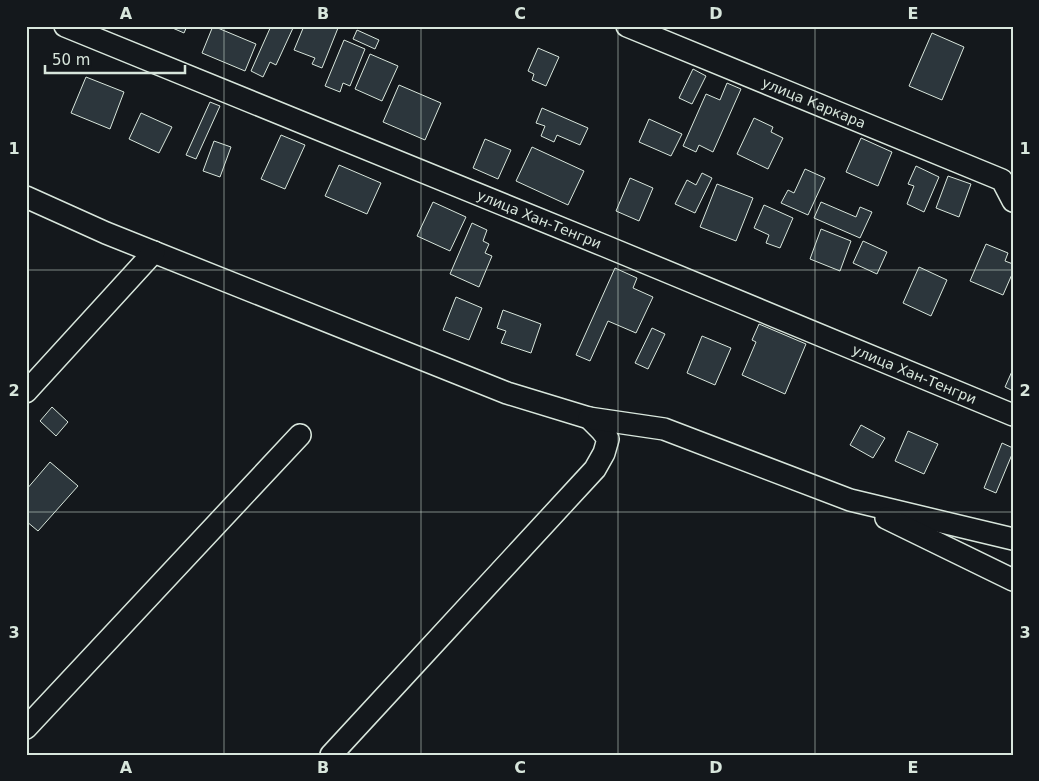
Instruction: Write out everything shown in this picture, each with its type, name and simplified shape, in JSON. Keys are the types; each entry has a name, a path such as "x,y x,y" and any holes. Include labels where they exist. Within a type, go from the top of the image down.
{"street":[{"name":"улица Хан-Тенгри","path":"65,26 1013,415"},
{"name":"улица Каркара","path":"627,26 1002,180 1013,201"},
{"path":"26,198 106,233 507,393 589,418 664,429 850,500 1013,580"},
{"path":"26,392 154,252"},
{"path":"331,755 595,469 604,453 608,439 589,418"},
{"path":"26,728 300,435"},
{"path":"850,500 1013,539"}],"building":[{"path":"168,26 187,26 184,33"},
{"path":"213,26 256,44 245,71 202,53"},
{"path":"271,26 289,26 293,28 276,65 270,62 263,77 251,71"},
{"path":"304,26 334,26 338,28 322,68 312,64 315,58 294,50"},
{"path":"357,30 379,40 375,49 353,39"},
{"path":"932,33 964,47 942,100 909,86"},
{"path":"344,40 365,49 350,86 343,83 340,92 325,86"},
{"path":"538,48 559,57 546,86 532,80 534,74 528,71"},
{"path":"370,54 398,66 382,101 355,89"},
{"path":"693,69 706,76 692,104 679,98"},
{"path":"86,77 124,92 110,129 71,113"},
{"path":"727,83 741,89 713,152 699,145 696,152 683,146 706,94 720,100"},
{"path":"399,85 441,103 425,140 383,122"},
{"path":"210,102 220,106 196,159 186,155"},
{"path":"542,108 588,128 580,145 557,135 554,142 541,136 545,126 536,123"},
{"path":"141,113 172,127 159,153 129,139"},
{"path":"754,118 773,127 771,132 783,138 768,169 737,154"},
{"path":"649,119 682,134 671,156 639,142"},
{"path":"281,135 305,145 285,189 261,179"},
{"path":"861,138 892,152 878,186 846,172"},
{"path":"485,139 511,150 498,179 473,168"},
{"path":"214,141 231,147 220,177 203,171"},
{"path":"532,147 584,171 568,205 516,181"},
{"path":"339,165 381,183 367,214 325,196"},
{"path":"916,166 939,177 924,212 907,204 914,186 908,184"},
{"path":"805,169 825,178 808,215 781,203 788,190 794,193"},
{"path":"702,173 712,178 695,213 675,204 687,180 696,185"},
{"path":"948,176 971,184 959,217 936,208"},
{"path":"630,178 653,188 639,221 616,211"},
{"path":"717,184 753,198 736,241 700,227"},
{"path":"433,202 466,217 450,251 417,236"},
{"path":"821,202 856,217 860,207 872,212 860,238 814,218"},
{"path":"764,205 793,218 780,248 766,243 769,235 754,228"},
{"path":"472,223 487,230 483,241 489,244 485,253 492,256 479,287 450,274"},
{"path":"821,229 851,241 840,271 810,259"},
{"path":"863,241 887,252 877,274 853,263"},
{"path":"986,244 1008,253 1005,261 1013,264 1013,272 1003,295 970,281"},
{"path":"919,267 947,280 931,316 903,303"},
{"path":"615,268 637,278 633,288 653,297 636,333 608,321 590,361 576,355"},
{"path":"456,297 482,308 469,340 443,330"},
{"path":"503,310 541,324 531,353 501,343 506,331 497,328"},
{"path":"759,324 806,344 785,394 742,375 756,342 752,340"},
{"path":"652,328 665,334 648,369 635,363"},
{"path":"702,336 731,348 715,385 687,373"},
{"path":"1013,369 1013,391 1005,387"},
{"path":"52,407 68,422 56,436 40,421"},
{"path":"861,425 885,438 873,458 850,445"},
{"path":"908,431 938,444 924,474 895,461"},
{"path":"1002,443 1013,448 1013,452 996,493 984,488"},
{"path":"50,462 78,486 38,531 26,521 26,490"}]}
